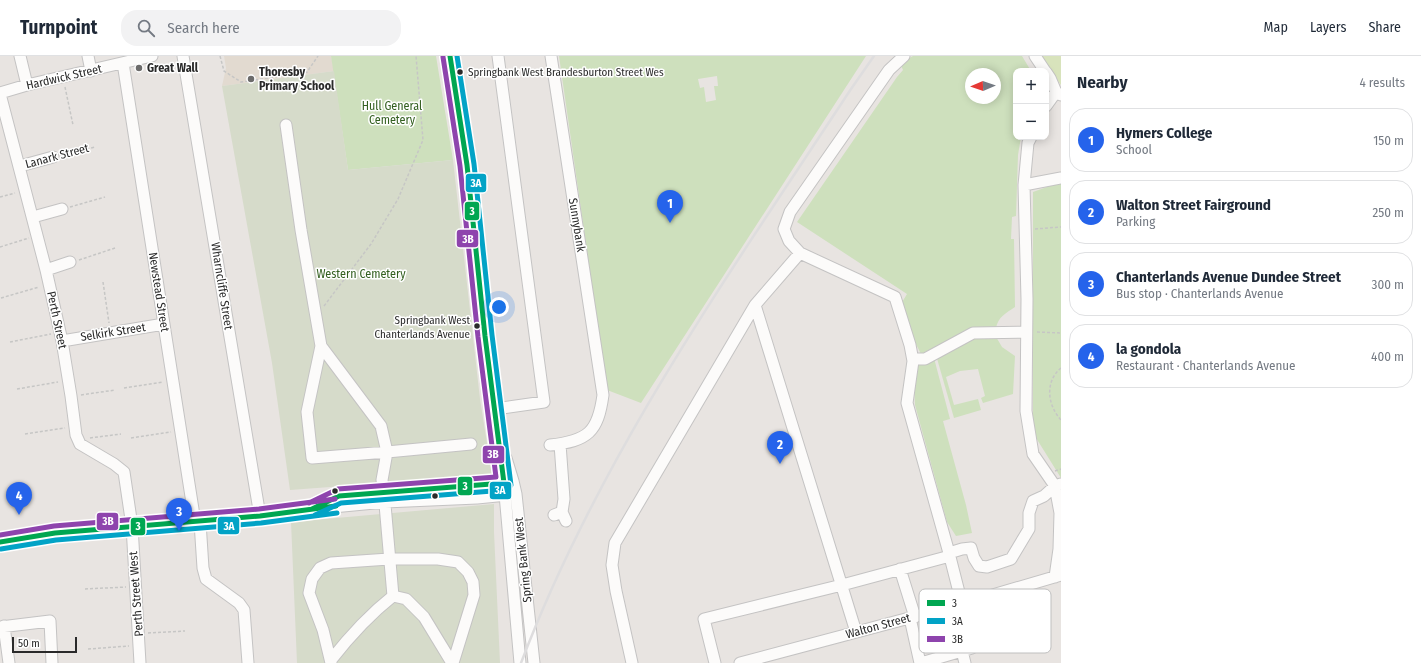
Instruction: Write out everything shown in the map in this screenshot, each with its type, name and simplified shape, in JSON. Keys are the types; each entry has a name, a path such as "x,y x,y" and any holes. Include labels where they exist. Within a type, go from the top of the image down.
{"street":[{"path":"20,56 27,85"},
{"path":"88,56 91,71"},
{"name":"Hardwick Street","path":"0,93 27,85 152,56"},
{"name":"Wharncliffe Street","path":"183,56 260,516"},
{"name":"Spring Bank West","path":"450,56 467,165 484,328 498,435 509,482 520,663"},
{"path":"495,409 544,402 498,56"},
{"name":"Sunnybank","path":"551,56 603,395 596,424 586,436 576,441 555,445 564,498 560,516"},
{"path":"904,56 889,70 790,212 784,229 789,241 800,253 895,297 910,345 912,360 907,403 950,554 958,589"},
{"path":"1035,56 1044,68"},
{"name":"Newstead Street","path":"123,63 181,431 197,522 203,568 206,579 240,603 244,610 248,663"},
{"path":"1048,104 1058,94 1049,76"},
{"name":"Perth Street","path":"0,93 50,284 61,336 78,441"},
{"path":"286,125 315,317 321,346 306,412 312,458 470,444"},
{"path":"1030,140 1024,185 1026,411 1033,454 1058,485 1060,513 1058,576"},
{"name":"Lanark Street","path":"20,166 53,157"},
{"path":"1024,185 1061,178"},
{"path":"33,217 62,209"},
{"path":"632,663 616,591 612,565 615,543 755,305 800,253"},
{"path":"46,270 70,262"},
{"path":"755,305 856,632"},
{"name":"Selkirk Street","path":"61,336 111,333 164,324"},
{"path":"912,360 925,359 973,333 1026,332"},
{"path":"321,346 381,426 387,452 382,480 385,498 393,596"},
{"path":"78,441 80,444 114,464 124,472 132,526"},
{"path":"385,498 509,482"},
{"path":"715,663 704,619 842,585 950,554 962,549 970,548 979,566 987,567 1011,559 1029,529 1029,513 1033,501 1044,496 1058,485"},
{"path":"0,542 55,533 197,522 312,509 339,496 385,498 477,498 510,494"},
{"name":"Spring Bank West","path":"510,494 534,663"},
{"name":"Perth Street West","path":"132,526 140,663"},
{"path":"331,662 323,630 309,593 312,579 320,568 331,563 389,559 438,559 458,562 468,572 473,582 474,595 452,663"},
{"path":"900,569 919,653"},
{"name":"Walton Street","path":"1013,589 1058,576"},
{"path":"331,662 366,620 393,596"},
{"path":"393,596 406,599 424,617 452,663"},
{"name":"Walton Street","path":"740,663 919,615"},
{"path":"9,663 2,627 50,621 52,663"},
{"path":"919,653 921,663 956,653"},
{"path":"966,663 967,653"}],"path":[{"path":"220,56 224,71 241,82 307,72 318,56"},
{"path":"315,317 371,244 383,225 398,199 423,140 416,56"},
{"path":"63,77 74,125"},
{"name":"Lanark Street","path":"53,157 95,146"},
{"path":"0,197 26,190"},
{"path":"62,209 105,197"},
{"path":"1025,229 1061,227"},
{"path":"0,247 38,236"},
{"path":"70,262 115,248"},
{"path":"103,282 111,333"},
{"path":"1,298 50,284"},
{"path":"1026,332 1061,333"},
{"path":"10,342 61,336"},
{"path":"1061,368 1052,380 1049,392 1050,403 1055,413 1061,420"},
{"path":"17,389 68,380"},
{"path":"124,388 173,380"},
{"path":"71,396 115,390"},
{"path":"25,434 75,426"},
{"path":"131,438 181,431"},
{"path":"78,441 121,434"},
{"path":"85,589 136,586"},
{"path":"88,649 185,631"}],"shaded area":[{"name":"Thoresby Primary School","path":"224,56 331,56 334,71 222,86 226,68"}],"green space":[{"name":"Hull General Cemetery","path":"331,56 436,56 453,160 348,170"},
{"path":"559,56 866,56 641,403 607,390","holes":["717,76 718,86 714,86 716,100 706,102 704,87 700,88 698,79"]},
{"path":"913,56 1022,56 1029,68 1013,68 1013,140 1020,140 1018,155 1016,216 1012,217 1011,239 1014,239 1015,307 1001,318 996,328 972,328 921,354 898,309 907,294 797,222 903,70 900,63"},
{"path":"1038,56 1061,56 1061,85 1049,68"},
{"name":"Western Cemetery","path":"334,71 348,170 453,160 480,399 492,475 290,490 272,363 222,86"},
{"path":"1061,182 1061,478 1033,433 1033,192"},
{"path":"995,335 1002,347 1015,356 1013,394 983,403 981,398 985,396 978,369 960,371 946,377 954,405 978,399 981,410 954,418 936,355 970,338"},
{"path":"934,358 950,419 943,421 966,505 972,533 956,536 947,522 915,405 913,366"},
{"path":"494,504 500,663 297,663 291,522"}],"railway":[{"path":"521,663 553,586 589,511 628,438 714,297 874,56"}],"transit line":[{"name":"3","path":"312,509 339,496 504,483 485,336 467,165 450,56"},
{"name":"3A","path":"315,515 341,503 505,490 511,485 492,335 474,164 457,56"},
{"name":"3B","path":"309,503 338,489 496,477 478,337 460,166 443,57"},
{"name":"3B","path":"0,535 54,526 259,509 335,499"},
{"name":"3","path":"0,542 55,533 260,516 336,506"},
{"name":"3A","path":"1,549 56,540 261,523 337,513"}],"place":[{"name":"Great Wall","path":"139,68"},
{"name":"Springbank West Brandesburton Street Wes","path":"460,72"},
{"name":"Thoresby Primary School","path":"251,79"},
{"name":"Hymers College","path":"670,223"},
{"name":"Springbank West Chanterlands Avenue","path":"477,326"},
{"name":"Walton Street Fairground","path":"780,464"},
{"name":"la gondola","path":"19,515"},
{"name":"Chanterlands Avenue Dundee Street","path":"179,531"}]}
